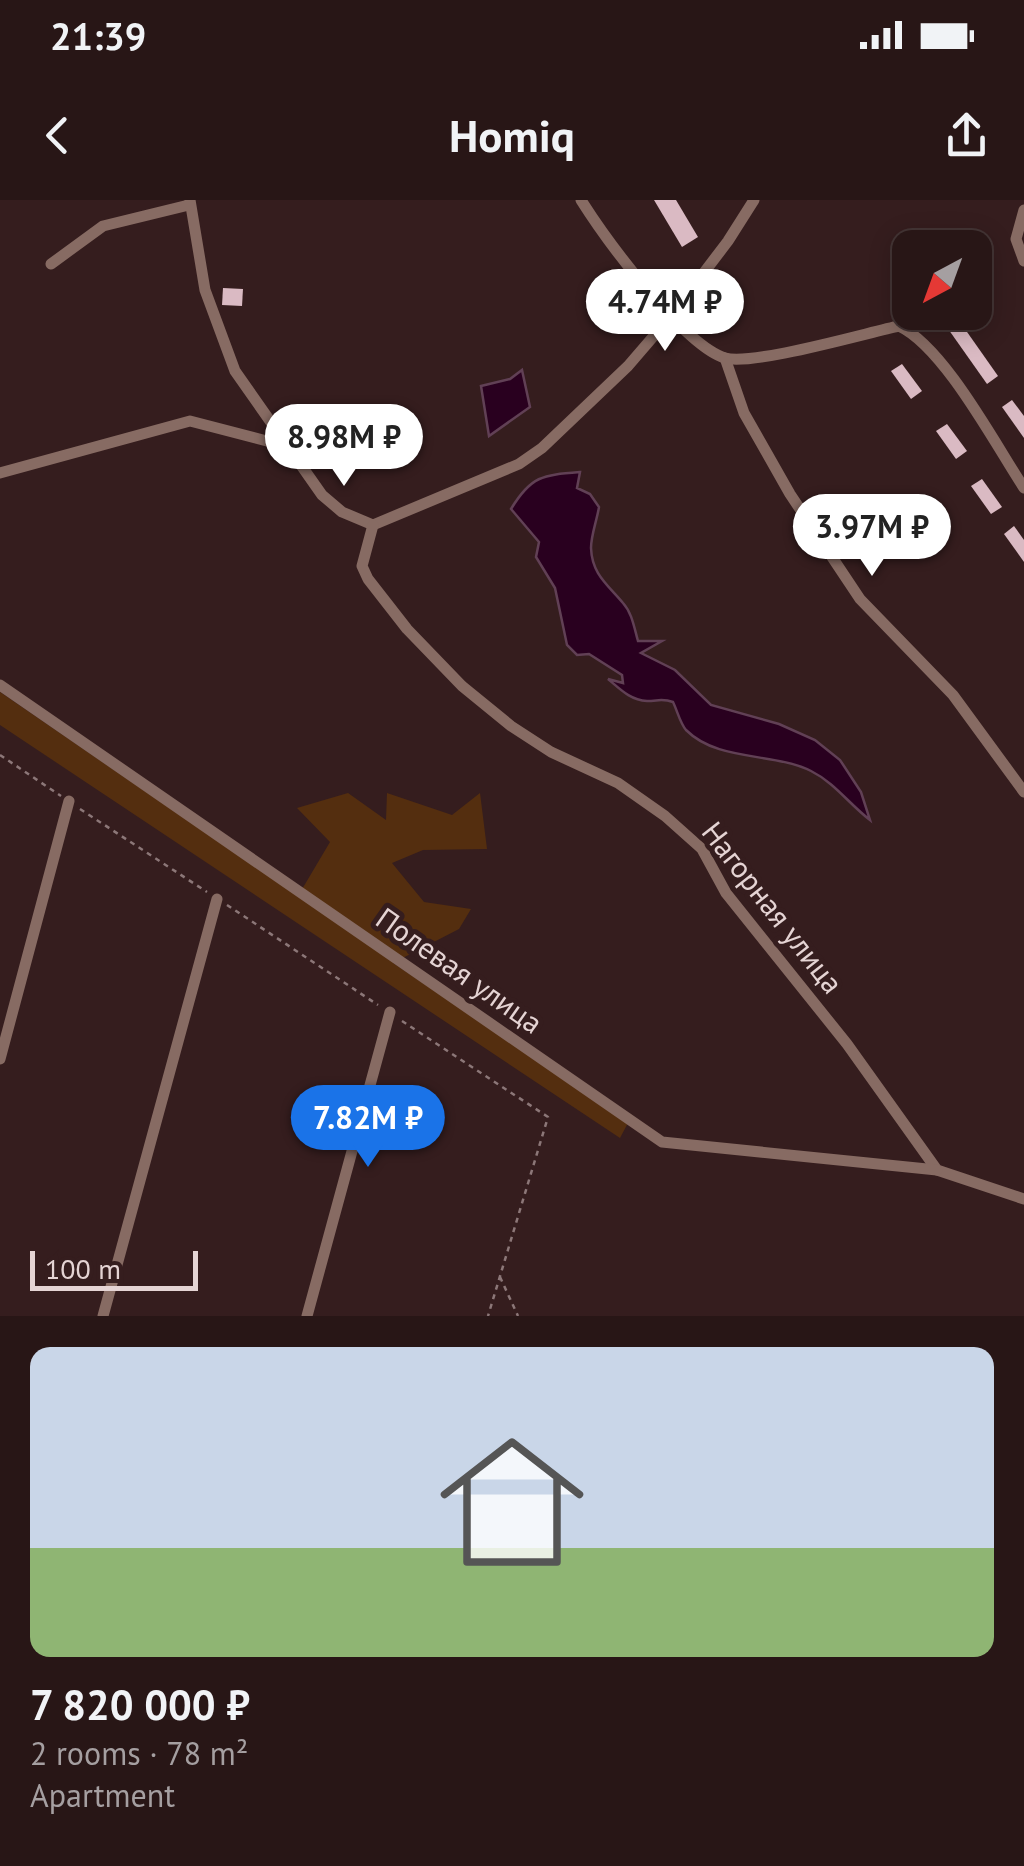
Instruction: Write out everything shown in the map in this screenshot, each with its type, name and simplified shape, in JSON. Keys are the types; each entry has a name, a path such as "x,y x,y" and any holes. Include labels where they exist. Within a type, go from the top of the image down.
{"street":[{"path":"581,200 639,280 671,316 725,358 744,413 790,494 860,599 953,695 1024,792"},
{"path":"50,264 104,226 189,203 205,290 236,371 331,505 373,525 519,464 542,448 628,366 671,316 754,200"},
{"path":"1024,210 1016,239 1024,261"},
{"path":"725,358 751,358 899,326 914,333 936,356 1024,488"},
{"path":"0,473 190,422 287,446"},
{"name":"Нагорная улица","path":"373,525 362,566 407,629 462,686 511,726 551,752 618,783 665,816 702,849 726,893 847,1044 937,1170"},
{"name":"Полевая улица","path":"0,685 662,1142 937,1170"},
{"path":"0,1059 69,801"},
{"path":"103,1316 218,899"},
{"path":"307,1316 390,1012"},
{"path":"937,1170 1024,1199"}],"path":[{"path":"0,755 548,1117 488,1316"},
{"path":"500,1276 518,1316"}],"shaded area":[{"path":"522,370 530,407 489,436 481,386 510,379"},
{"path":"580,472 577,488 590,494 599,507 591,548 597,572 629,611 638,641 662,641 641,653 675,670 711,705 779,724 815,740 840,760 861,792 870,820 811,771 730,752 699,740 686,730 673,702 630,696 608,679 623,683 622,675 589,654 577,655 567,645 555,588 536,557 539,542 511,509 539,479"},
{"path":"0,692 298,896 330,842 297,808 348,793 386,820 387,793 452,815 480,793 487,849 423,850 392,863 424,902 471,909 459,929 393,963 629,1121 620,1138 0,725"}],"building":[{"path":"654,200 676,200 698,237 682,247"},
{"path":"223,288 243,289 242,306 222,305"},
{"path":"722,308 731,326 716,333 707,316"},
{"path":"949,330 966,330 998,376 987,384"},
{"path":"902,364 922,391 911,399 891,371"},
{"path":"1012,400 1024,416 1024,438 1002,407"},
{"path":"947,424 967,451 956,459 936,431"},
{"path":"982,479 1002,507 991,514 971,486"},
{"path":"1014,526 1024,540 1024,562 1004,534"}]}
